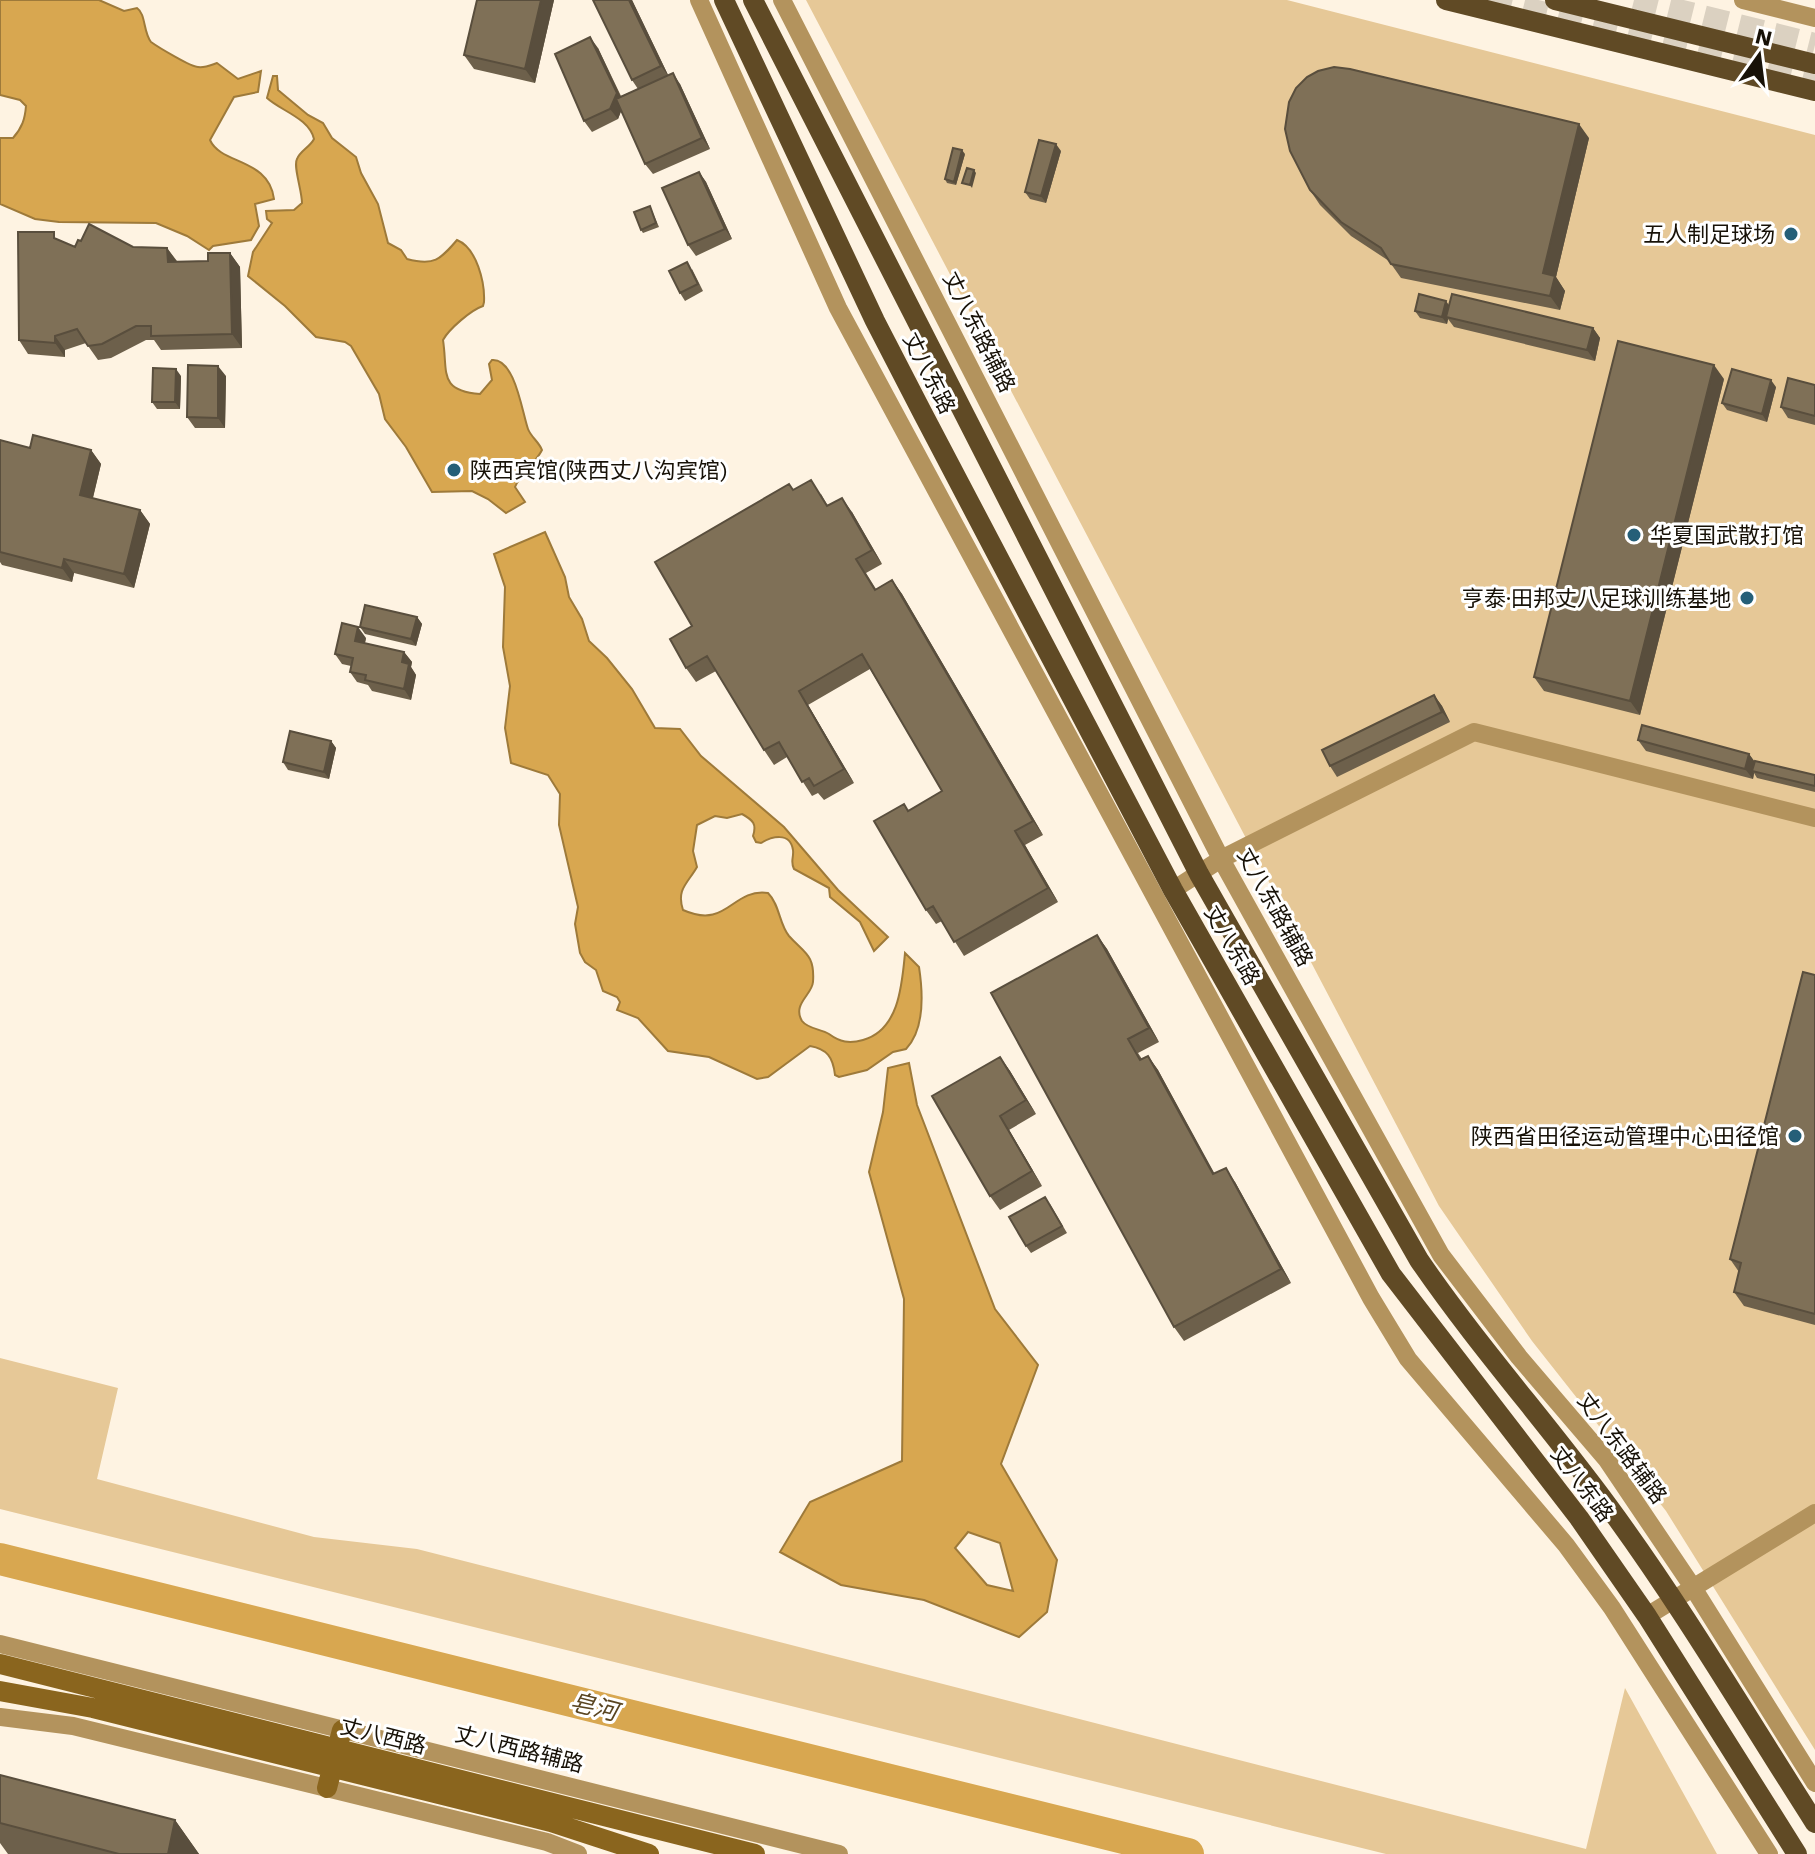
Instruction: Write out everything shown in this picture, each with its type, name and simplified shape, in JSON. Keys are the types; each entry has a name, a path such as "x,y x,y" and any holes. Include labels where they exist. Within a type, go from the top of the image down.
{"main road":[{"name":"丈八东路","path":"724,0 875,321 1173,890 1391,1274 1579,1518 1647,1616 1797,1854"},
{"name":"丈八东路","path":"753,0 1199,874 1419,1260 1458,1317 1608,1505 1673,1599 1815,1823"},
{"path":"1446,0 1815,91"},
{"path":"1555,0 1815,64"},
{"name":"丈八西路","path":"0,1664 755,1854"},
{"name":"丈八西路","path":"0,1691 337,1748 649,1854"},
{"path":"327,1788 337,1748"}],"street":[{"path":"699,0 838,308 1371,1298 1408,1359 1566,1545 1612,1608 1769,1854"},
{"name":"丈八东路辅路","path":"782,0 1221,859 1441,1255 1519,1357 1607,1460 1692,1586 1815,1783"},
{"path":"1743,0 1766,3 1815,18"},
{"path":"1173,890 1221,859 1474,732 1815,818"},
{"path":"1647,1616 1815,1513"},
{"name":"丈八西路辅路","path":"0,1644 337,1748 839,1854"},
{"path":"0,1717 73,1726 547,1842 578,1854"}],"shaded area":[{"path":"0,0 99,0 124,11 137,8 151,42 182,60 201,67 217,63 238,79 261,71 258,92 234,97 210,140 224,154 254,169 270,186 274,199 255,204 259,226 251,240 213,246 209,250 187,236 156,223 59,222 35,219 0,204 0,138 13,138 22,123 26,106 20,100 0,95"},
{"path":"806,0 1287,0 1815,135 1815,1750 1666,1511 1532,1341 1439,1206"},
{"path":"273,76 277,76 278,90 308,115 323,123 332,138 356,157 378,204 388,243 401,250 407,259 424,262 441,257 457,240 475,258 483,285 484,302 483,306 455,325 443,340 448,378 457,389 480,394 492,380 489,364 492,360 500,362 512,376 528,429 542,450 515,487 525,502 506,513 472,491 432,492 406,447 385,419 379,394 351,346 316,337 248,276 253,252 272,223 267,219 266,211 294,210 302,203 296,162 314,139 301,120 267,98"},
{"path":"545,532 589,641 632,689 655,728 680,729 701,756 784,827 838,890 888,937 874,951 860,922 830,897 829,888 794,869 793,850 788,840 780,837 756,842 753,823 742,814 727,818 715,816 697,825 693,851 697,867 682,891 683,910 710,915 745,896 768,893 789,936 812,965 812,987 799,1010 802,1021 845,1042 875,1035 891,1017 900,992 905,953 919,967 922,999 917,1031 906,1049 893,1052 867,1070 839,1077 835,1075 828,1055 810,1046 768,1077 757,1079 709,1057 668,1051 638,1018 617,1010 620,1002 617,997 603,991 596,970 585,962 580,953 575,924 578,907 559,825 560,794 548,775 511,763 505,728 510,686 503,647 505,587 494,554"},
{"path":"909,1063 917,1105 995,1309 1038,1365 1001,1464 1057,1560 1047,1612 1019,1637 924,1600 841,1585 780,1552 810,1502 902,1461 904,1299 869,1172 883,1112 888,1068","holes":["968,1532 1000,1543 1013,1591 987,1585 955,1548"]},
{"path":"0,1358 118,1388 97,1479 314,1537 417,1549 1586,1849 1625,1688 1717,1854 1386,1854 0,1509"}],"building":[{"path":"477,0 541,0 525,69 464,55"},
{"path":"593,0 629,0 661,66 632,80"},
{"path":"590,37 617,93 610,109 584,121 555,54"},
{"path":"1334,67 1579,124 1543,273 1555,276 1550,296 1391,264 1381,248 1341,222 1310,190 1290,151 1285,129 1289,102 1296,88 1307,77"},
{"path":"673,73 702,138 645,164 616,99"},
{"path":"1039,140 1056,144 1041,196 1025,192"},
{"path":"953,148 962,150 954,182 945,179"},
{"path":"967,168 974,170 970,185 962,183"},
{"path":"699,172 725,229 688,245 662,188"},
{"path":"650,206 656,223 641,230 634,212"},
{"path":"89,224 133,247 167,248 168,262 208,261 208,253 230,253 232,334 151,336 151,326 136,326 102,344 88,346 77,329 55,336 55,343 19,340 18,232 54,232 54,238 75,247"},
{"path":"687,262 698,284 680,293 669,271"},
{"path":"1419,294 1446,301 1442,317 1415,311"},
{"path":"1452,294 1593,328 1587,350 1446,317"},
{"name":"华夏国武散打馆","path":"1618,341 1714,365 1630,701 1534,677"},
{"path":"188,365 218,366 218,418 187,417"},
{"path":"153,368 176,369 175,402 152,402"},
{"path":"1732,369 1771,380 1762,414 1722,403"},
{"path":"1788,378 1815,385 1815,416 1781,407"},
{"path":"33,435 91,450 80,495 140,510 124,574 64,559 62,568 0,552 0,440 30,448"},
{"path":"811,480 827,506 842,498 872,550 856,559 875,590 892,580 1033,821 1015,831 1048,888 954,942 933,906 926,910 874,821 904,804 908,811 942,791 862,654 799,691 844,769 814,786 809,778 802,782 779,742 764,750 707,656 686,668 670,639 692,626 655,562 789,484 793,490"},
{"path":"365,605 417,617 411,639 360,627"},
{"path":"342,623 358,627 355,641 404,652 402,662 409,664 404,689 365,680 366,675 350,672 353,658 335,654"},
{"path":"1434,695 1442,712 1330,766 1322,750"},
{"path":"1642,725 1749,754 1745,769 1638,740"},
{"path":"290,731 331,741 324,772 283,762"},
{"path":"1755,761 1815,775 1815,786 1752,771"},
{"path":"1097,935 1149,1028 1128,1039 1140,1060 1148,1056 1213,1174 1226,1168 1281,1269 1174,1327 991,993"},
{"name":"陕西省田径运动管理中心田径馆","path":"1803,972 1815,975 1815,1314 1734,1292 1741,1263 1730,1259"},
{"path":"1000,1057 1026,1100 1000,1116 1032,1171 990,1196 932,1096"},
{"path":"1045,1197 1062,1226 1026,1246 1009,1217"},
{"path":"0,1775 175,1820 168,1854 119,1854 0,1823"}],"waterway":[{"name":"皂河","path":"0,1559 1188,1854"}],"tunnel":[{"path":"1488,0 1815,80"},
{"path":"1634,0 1815,45"}],"place":[{"name":"五人制足球场","path":"1791,234"},
{"name":"陕西宾馆(陕西丈八沟宾馆)","path":"454,470"},
{"name":"华夏国武散打馆","path":"1634,535"},
{"name":"亨泰·田邦丈八足球训练基地","path":"1747,598"},
{"name":"陕西省田径运动管理中心田径馆","path":"1795,1136"}]}
